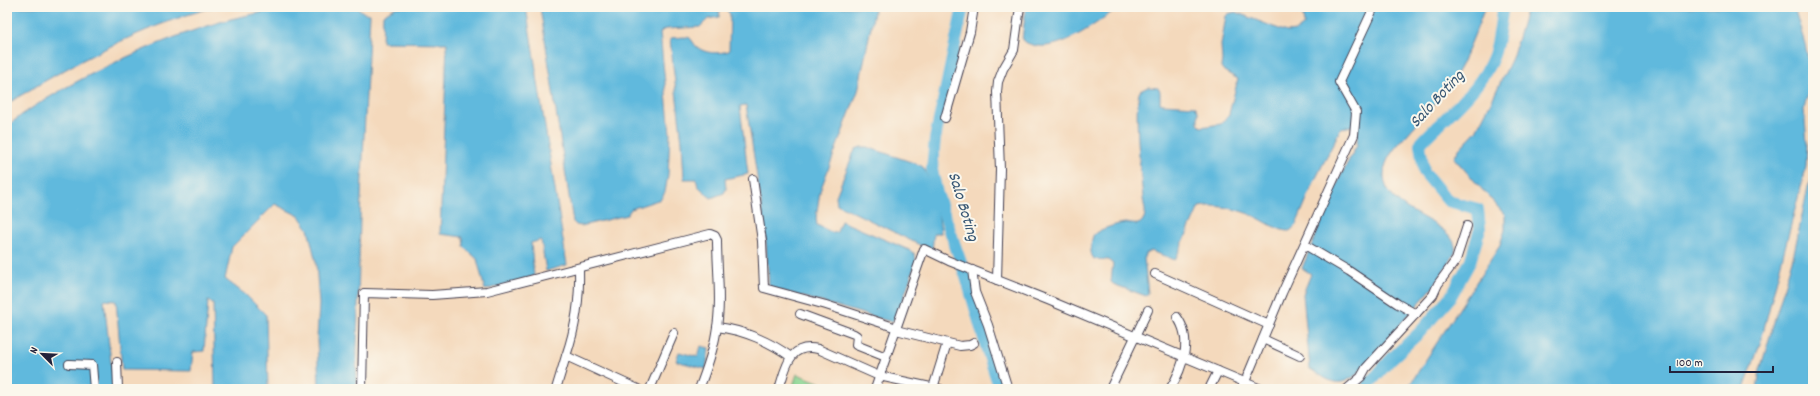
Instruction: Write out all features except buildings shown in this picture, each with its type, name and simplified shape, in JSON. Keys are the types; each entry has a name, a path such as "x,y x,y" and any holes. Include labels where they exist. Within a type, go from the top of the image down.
{"street":[{"path":"945,118 970,32 974,7"},
{"path":"997,280 1000,173 998,87 1003,69 1014,50 1020,7"},
{"path":"1244,386 1282,293 1354,135 1356,112 1339,82 1374,7"},
{"path":"753,179 762,241 764,288 826,305 897,329 947,343 967,346 974,343"},
{"path":"1347,389 1361,377 1366,368 1433,295 1440,282 1454,265 1467,226"},
{"path":"362,389 364,293 432,295 480,292 710,234 715,236 717,240 717,327 710,360 699,389"},
{"path":"1305,245 1349,270 1398,304 1416,314"},
{"path":"875,389 924,249 949,261 1218,371 1244,386 1261,389"},
{"path":"556,389 574,330 577,314 579,268"},
{"path":"971,270 975,292 988,325 1008,389"},
{"path":"1155,274 1269,325"},
{"path":"1110,389 1148,310"},
{"path":"800,314 854,334 857,337 856,345 886,357"},
{"path":"1170,389 1184,358 1184,330 1177,317"},
{"path":"717,327 736,331 775,345 791,357"},
{"path":"650,389 674,333"},
{"path":"1263,339 1300,356"},
{"path":"779,389 791,357 796,351 809,347 818,349 879,376 936,388 947,343"},
{"path":"566,356 638,389"},
{"path":"117,362 118,389"},
{"path":"69,364 92,365 94,389"},
{"path":"1209,389 1218,371"}],"green space":[{"path":"797,374 837,389 792,389"}],"water":[{"path":"7,7 214,7 159,25 107,48 31,89 7,104"},
{"path":"296,7 357,7 364,13 370,14 360,218 356,389 319,389 317,339 319,304 316,262 308,229 299,216 275,204 232,247 225,279 246,295 266,315 268,389 215,389 213,303 208,301 204,351 193,352 191,371 122,370 116,301 104,300 114,389 7,389 7,127 42,101 65,88 125,58 167,40 231,19"},
{"path":"396,7 526,7 567,265 546,271 541,240 531,243 534,276 485,290 477,259 464,247 463,237 440,234 447,43 382,42 383,15"},
{"path":"540,7 716,7 717,11 720,11 719,17 708,19 700,27 667,29 660,33 670,133 668,175 665,192 661,199 631,209 627,215 581,226 576,225 573,222"},
{"path":"729,7 875,7 858,91 820,191 816,218 817,225 833,233 837,232 841,221 909,250 915,254 916,262 898,314 892,322 772,288 769,285 765,229 746,105 740,106 748,174 725,179 726,189 724,193 711,198 698,186 696,179 684,179 682,142 670,40 671,38 688,37 699,49 703,51 720,53 729,51 730,14 727,11"},
{"path":"1026,7 1119,7 1086,30 1073,37 1059,43 1046,46 1034,45 1022,40"},
{"path":"1302,7 1485,7 1466,55 1454,78 1435,104 1393,151 1384,170 1387,188 1396,199 1408,209 1435,224 1446,233 1454,242 1455,253 1435,285 1356,375 1343,382 1332,381 1310,369 1303,294 1311,274 1302,268 1341,175 1357,145 1358,125 1341,128 1315,180 1296,225 1290,231 1281,230 1254,216 1234,209 1212,206 1199,207 1175,260 1151,251 1145,254 1144,258 1148,293 1146,296 1113,284 1111,282 1113,263 1109,260 1094,259 1091,254 1093,236 1098,231 1119,224 1139,224 1145,215 1137,126 1138,99 1140,91 1148,87 1158,88 1160,92 1160,103 1195,106 1198,111 1198,124 1201,127 1221,124 1229,114 1238,79 1224,71 1221,67 1221,45 1226,16 1235,12 1287,32 1296,31 1304,25"},
{"path":"1527,7 1794,7 1805,44 1812,78 1804,109 1807,143 1806,167 1760,344 1744,389 1407,389 1499,247 1505,230 1505,215 1454,158 1459,149 1476,131 1491,102 1512,58"},
{"path":"867,147 920,165 924,168 936,200 941,233 934,233 932,251 837,204 836,196 853,154 856,149"},
{"path":"1813,175 1813,389 1757,389 1760,370 1794,253 1808,187"},
{"path":"701,346 709,348 706,369 676,361 679,352 698,357"}],"waterway":[{"name":"Salo Boting","path":"963,7 935,139 932,169 937,193 967,280 1000,389"},
{"name":"Salo Boting","path":"1370,389 1369,384 1391,359 1420,332 1450,298 1470,262 1480,229 1478,209 1448,201 1424,172 1420,144 1471,92 1488,68 1496,50 1503,7"}]}
